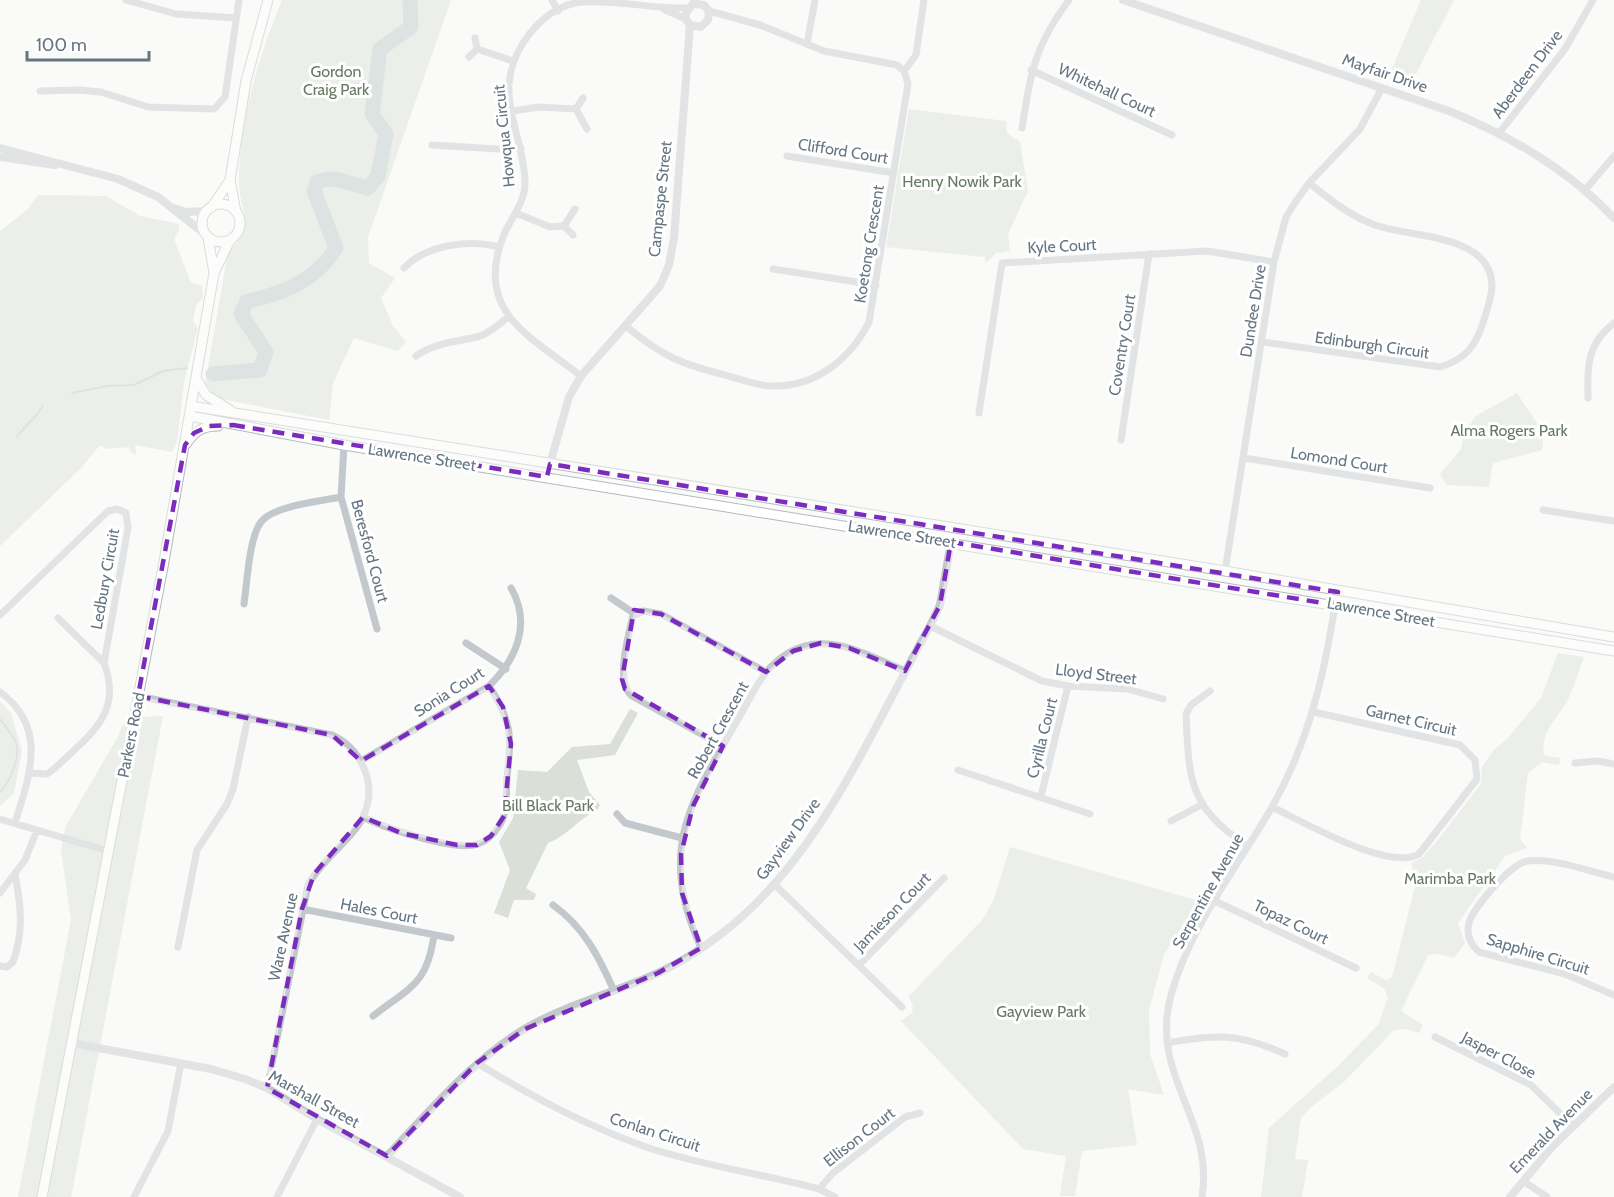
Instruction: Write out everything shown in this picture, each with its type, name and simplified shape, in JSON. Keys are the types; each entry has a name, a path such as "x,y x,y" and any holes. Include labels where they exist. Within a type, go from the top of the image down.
{"main road":[{"path":"230,180 209,209 202,225 207,236 219,242 230,240 240,228 230,180 246,81 268,0"},
{"path":"261,23 274,0"},
{"path":"209,209 225,205 236,212"},
{"name":"Parkers Road","path":"207,236 214,273"},
{"name":"Parkers Road","path":"42,1197 185,445 214,273 230,240"},
{"path":"196,378 206,395 235,413"},
{"name":"Lawrence Street","path":"191,411 235,413 343,429 1225,571 1338,592 1614,637"},
{"name":"Lawrence Street","path":"191,411 233,425 344,445 1222,585 1614,651"},
{"path":"185,445 194,433 205,427 233,425"},
{"path":"343,429 344,445"},
{"path":"547,477 550,464"},
{"path":"951,542 953,529"},
{"path":"1222,585 1225,571"},
{"path":"1335,604 1338,592"}],"street":[{"path":"126,0 176,14 236,18"},
{"path":"40,91 79,90 101,93 148,107 214,109 225,97 239,0"},
{"path":"552,0 558,11"},
{"path":"807,44 815,0"},
{"path":"688,22 700,27 700,7 760,24 824,51 897,65 904,71 916,55 924,0"},
{"path":"1022,128 1031,70 1041,42 1069,0"},
{"name":"Mayfair Drive","path":"1123,0 1382,88 1500,132 1545,159 1585,190 1614,218"},
{"name":"Aberdeen Drive","path":"1500,132 1565,49 1593,0"},
{"name":"Howqua Circuit","path":"581,376 508,317 498,300 493,278 499,247 516,213 525,183 509,85 513,61 520,46 534,27 558,11 581,2 663,9 700,7"},
{"name":"Campaspe Street","path":"550,464 561,418 581,376 627,327 660,286 669,265 674,238 691,45 688,22 700,7"},
{"name":"Howqua Circuit","path":"663,9 688,22"},
{"name":"Campaspe Street","path":"691,45 700,27"},
{"path":"476,38 477,49"},
{"path":"477,49 513,61"},
{"path":"469,57 477,49"},
{"name":"Whitehall Court","path":"1031,70 1172,135"},
{"name":"Koetong Crescent","path":"627,327 655,350 675,361 770,386 790,384 824,372 853,348 869,322 876,285 908,84 904,71"},
{"name":"Dundee Drive","path":"1225,571 1274,262 1286,217 1309,183 1360,129 1382,88"},
{"path":"576,109 583,98"},
{"path":"513,111 539,107 576,109"},
{"path":"576,109 587,129"},
{"path":"432,145 521,148"},
{"path":"0,148 118,179 186,212 209,209"},
{"name":"Clifford Court","path":"788,156 894,173"},
{"path":"1585,190 1614,156"},
{"path":"0,157 44,165 62,165"},
{"name":"Edinburgh Circuit","path":"1263,342 1440,367 1466,355 1479,338 1491,297 1492,282 1486,267 1474,252 1456,242 1375,225 1354,216 1309,183"},
{"path":"174,208 207,236"},
{"path":"564,226 575,209"},
{"path":"516,213 550,227 564,226 573,234"},
{"path":"404,268 415,256 451,245 466,242 499,247"},
{"name":"Kyle Court","path":"979,413 1002,263 1207,251 1274,262"},
{"name":"Coventry Court","path":"1121,440 1149,254"},
{"path":"773,269 876,285"},
{"path":"416,356 448,342 481,336 508,317"},
{"path":"1588,398 1589,355 1597,339 1614,323"},
{"name":"Beresford Court","path":"344,445 341,496 377,629"},
{"name":"Lomond Court","path":"1244,458 1430,488"},
{"path":"244,604 256,535 261,521 276,511 341,496"},
{"name":"Ledbury Circuit","path":"0,615 108,511 123,510 127,516 128,528 104,663 109,676 110,693 102,722 51,772 29,773"},
{"path":"1543,510 1614,521"},
{"name":"Gayview Drive","path":"387,1156 477,1063 545,1018 658,973 701,948 743,916 775,885 832,806 930,626 940,605 951,542"},
{"name":"Sonia Court","path":"361,761 489,687 506,669 519,637 521,622 519,602 512,588"},
{"path":"611,598 635,614"},
{"name":"Serpentine Avenue","path":"1202,1197 1204,1180 1202,1145 1175,1080 1167,1043 1170,1004 1182,964 1215,901 1272,807 1295,762 1314,712 1335,604"},
{"path":"635,614 643,611 661,614 766,672"},
{"path":"635,614 622,679 625,689 632,696 723,746"},
{"path":"58,618 104,663"},
{"name":"Lloyd Street","path":"930,626 1025,674 1068,686 1128,689 1163,699"},
{"path":"466,643 506,669"},
{"name":"Robert Crescent","path":"701,948 687,916 682,893 682,838 693,806 723,746 766,672 779,659 793,651 821,644 849,648 904,670"},
{"name":"Cyrilla Court","path":"1041,796 1068,686"},
{"path":"138,696 332,735 349,745 361,761 368,782 363,817 401,832 457,845 477,845 491,836 504,816 511,744 510,725 503,707 489,687"},
{"path":"1210,691 1191,705 1185,714 1192,778 1201,805 1220,827 1247,846"},
{"path":"0,692 20,710 30,732 29,773 15,823"},
{"name":"Garnet Circuit","path":"1272,807 1366,849 1391,857 1408,858 1419,854 1477,779 1475,760 1460,745 1314,712"},
{"path":"178,947 197,850 227,804 233,789 248,717"},
{"path":"1575,763 1598,761 1614,764"},
{"name":"Cyrilla Court","path":"958,770 1090,814"},
{"path":"1171,821 1201,805"},
{"path":"617,814 625,823 682,838"},
{"name":"Ware Avenue","path":"267,1088 308,885 314,874 363,817"},
{"path":"0,819 108,851"},
{"path":"0,893 25,860 37,830"},
{"name":"Sapphire Circuit","path":"1614,877 1551,863 1524,861 1509,870 1480,906 1469,922 1468,933 1473,947 1484,955 1565,974 1614,995"},
{"path":"0,966 7,967 13,963 21,925 22,912 15,874"},
{"name":"Jamieson Court","path":"859,965 944,878"},
{"name":"Jamieson Court","path":"775,885 902,1007"},
{"name":"Topaz Court","path":"1215,901 1356,968"},
{"path":"553,905 570,917 582,932 598,956 614,991"},
{"name":"Hales Court","path":"302,909 451,938"},
{"path":"373,1016 423,976 430,959 434,935"},
{"path":"1167,1043 1218,1036 1241,1037 1285,1054"},
{"name":"Jasper Close","path":"1436,1037 1531,1085 1573,1126"},
{"name":"Marshall Street","path":"72,1042 227,1073 267,1088 317,1119 460,1197"},
{"path":"134,1197 165,1140 181,1063"},
{"name":"Conlan Circuit","path":"477,1063 539,1100 587,1123 650,1148 819,1189 835,1197"},
{"name":"Emerald Avenue","path":"1510,1197 1573,1126 1614,1088"},
{"name":"Ellison Court","path":"819,1189 833,1173 905,1117 920,1113"},
{"path":"277,1197 317,1119"},
{"path":"1523,1181 1547,1197"}],"highlighted area":[{"path":"233,425 547,477 550,464 1338,592 1335,605 951,542 940,605 905,671 849,648 821,643 793,651 766,672 661,614 634,610 622,679 625,689 723,746 693,806 681,854 682,893 701,948 658,973 525,1029 477,1063 387,1156 267,1088 302,909 314,874 363,817 401,833 457,845 477,845 491,836 504,816 511,744 503,707 489,686 361,761 332,735 138,696 185,445 194,433 209,426"}],"green space":[{"name":"Gordon Craig Park","path":"282,0 451,0 368,237 369,263 395,278 381,298 393,326 406,342 398,351 354,338 333,383 329,420 217,398 205,384 228,252 243,233 245,225 239,178 247,110 266,43"},
{"path":"1421,0 1454,0 1411,83 1389,76"},
{"name":"Henry Nowik Park","path":"909,109 1006,121 1007,133 1020,142 1028,191 1008,234 1010,251 996,253 986,263 985,257 886,247"},
{"path":"38,195 106,196 140,216 179,224 174,239 191,283 202,286 203,298 196,305 193,321 198,328 184,382 177,442 172,452 135,445 136,455 129,447 106,449 100,445 82,467 0,546 0,231 28,209"},
{"name":"Alma Rogers Park","path":"1517,393 1544,434 1542,450 1493,463 1489,487 1447,485 1440,474 1461,449 1464,432 1476,416"},
{"name":"Marimba Park","path":"1558,653 1584,657 1569,698 1544,740 1544,755 1560,758 1559,765 1542,762 1528,773 1520,839 1527,848 1505,856 1458,923 1465,943 1454,958 1439,954 1428,955 1401,1011 1423,1025 1419,1033 1407,1029 1394,1030 1345,1081 1310,1108 1301,1118 1295,1159 1308,1160 1302,1197 1261,1197 1269,1128 1337,1067 1378,1025 1388,998 1385,989 1367,978 1371,972 1386,980 1392,977 1416,883 1411,863 1423,857 1481,784 1482,767 1493,751 1508,738 1541,698"},
{"path":"0,701 11,713 22,751 14,793 0,806"},
{"name":"Bill Black Park","path":"630,709 638,713 615,755 577,760 589,792 600,805 598,809 548,843 526,888 536,894 534,900 514,900 508,918 494,913 510,870 499,842 513,818 518,770 547,772 572,747 610,744"},
{"path":"163,716 71,1197 18,1197 71,920 61,850 66,826 117,738 126,718"},
{"name":"Gayview Park","path":"1010,847 1199,901 1164,954 1149,1010 1150,1054 1164,1095 1128,1089 1137,1145 1082,1151 1075,1196 1060,1196 1066,1156 1023,1149 901,1021 912,1013 913,1007 909,996 983,919 994,899"}],"waterway":[{"path":"213,374 260,370 266,352 241,314 247,301 274,294 298,284 319,269 336,248 314,191 317,182 330,179 368,188 378,176 386,134 372,114 380,49 411,27 410,0"},
{"path":"72,393 107,386 134,385 163,371 187,368"},
{"path":"17,437 43,405"},
{"path":"0,719 13,737 17,749 14,769 0,792"}]}
